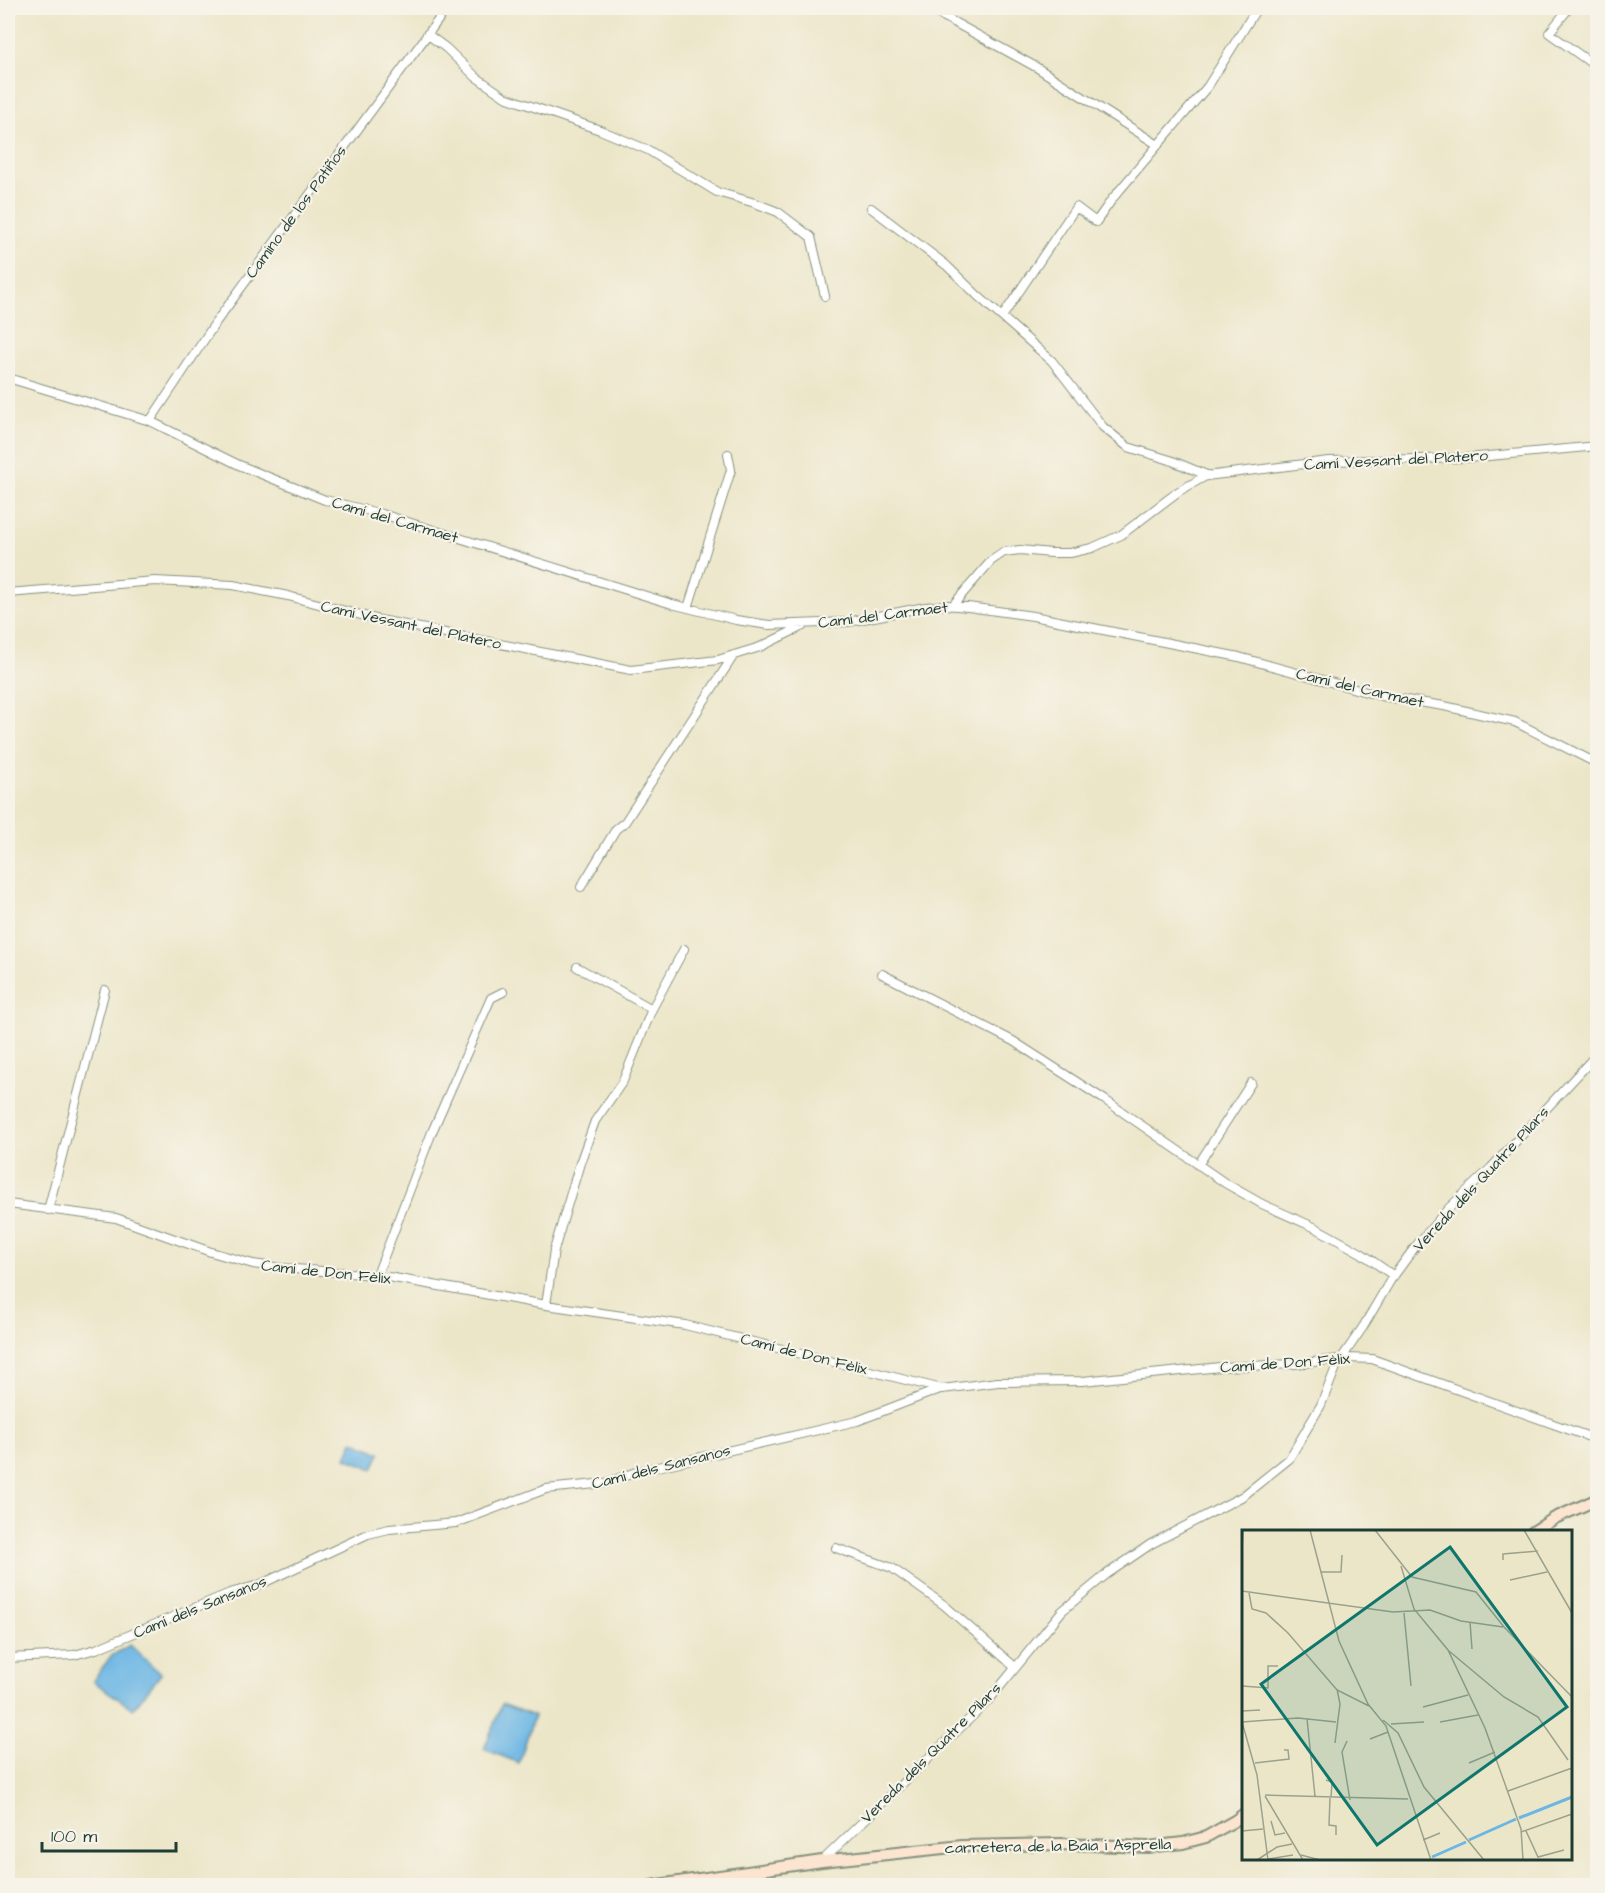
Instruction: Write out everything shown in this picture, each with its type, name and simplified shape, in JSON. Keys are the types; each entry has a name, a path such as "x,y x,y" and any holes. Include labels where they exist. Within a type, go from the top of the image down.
{"main road":[{"path":"1536,1530 1555,1518 1598,1499"},
{"name":"carretera de la Baia i Asprella","path":"651,1886 822,1861 962,1846 1060,1844 1148,1846 1183,1843 1206,1837 1242,1815"}],"street":[{"name":"Camino de los Patiños","path":"150,421 216,322 447,8"},
{"path":"928,8 1036,67 1158,144"},
{"path":"1002,317 1076,207 1096,222 1113,198 1208,86 1257,8"},
{"path":"1569,8 1549,33 1598,68"},
{"path":"428,34 476,77 505,97 600,130 648,150 717,192 777,212 811,237 825,296"},
{"path":"871,208 946,265 1052,361 1103,427 1128,447 1170,460 1209,476"},
{"name":"Camí del Carmaet","path":"8,378 150,421 239,465 325,500 382,514 688,608 736,620 769,624 848,622 925,607 952,606 1033,616 1239,657 1381,696 1444,706 1515,722 1598,764"},
{"name":"Camí Vessant del Platero","path":"952,606 991,561 1004,552 1020,550 1051,554 1092,548 1121,535 1179,491 1209,476 1329,461 1467,458 1598,446"},
{"path":"688,608 730,470 728,454"},
{"name":"Camí Vessant del Platero","path":"8,593 155,581 233,585 288,596 380,620 631,670 718,660 760,647 807,624"},
{"path":"581,887 616,829 625,822 734,655"},
{"path":"546,1305 554,1250 595,1121 623,1081 652,1009 684,949"},
{"path":"576,967 652,1009"},
{"path":"882,974 1012,1041 1105,1100 1198,1166 1262,1204 1316,1228 1361,1253 1394,1276"},
{"path":"48,1210 105,990"},
{"path":"377,1275 432,1132 491,998 503,992"},
{"name":"Vereda dels Quatre Pilars","path":"822,1861 988,1701 1062,1611 1107,1574 1151,1544 1244,1496 1289,1459 1321,1405 1337,1365 1364,1327 1394,1276 1449,1208 1491,1168 1598,1053"},
{"path":"1198,1166 1251,1083"},
{"name":"Camí de Don Fèlix","path":"8,1204 116,1218 200,1249 281,1268 377,1275 546,1305 685,1324 942,1389 998,1382 1083,1381 1220,1367 1372,1359 1598,1440"},
{"name":"Camí dels Sansanos","path":"8,1658 74,1655 96,1649 230,1593 259,1585 368,1534 456,1523 546,1489 606,1483 636,1472 857,1420 942,1389"},
{"path":"836,1548 892,1568 944,1605 1015,1667"}],"water":[{"path":"353,1441 380,1453 373,1469 346,1458"},
{"path":"130,1645 161,1674 133,1709 93,1681 111,1656"},
{"path":"502,1704 534,1716 519,1763 484,1749"}]}
